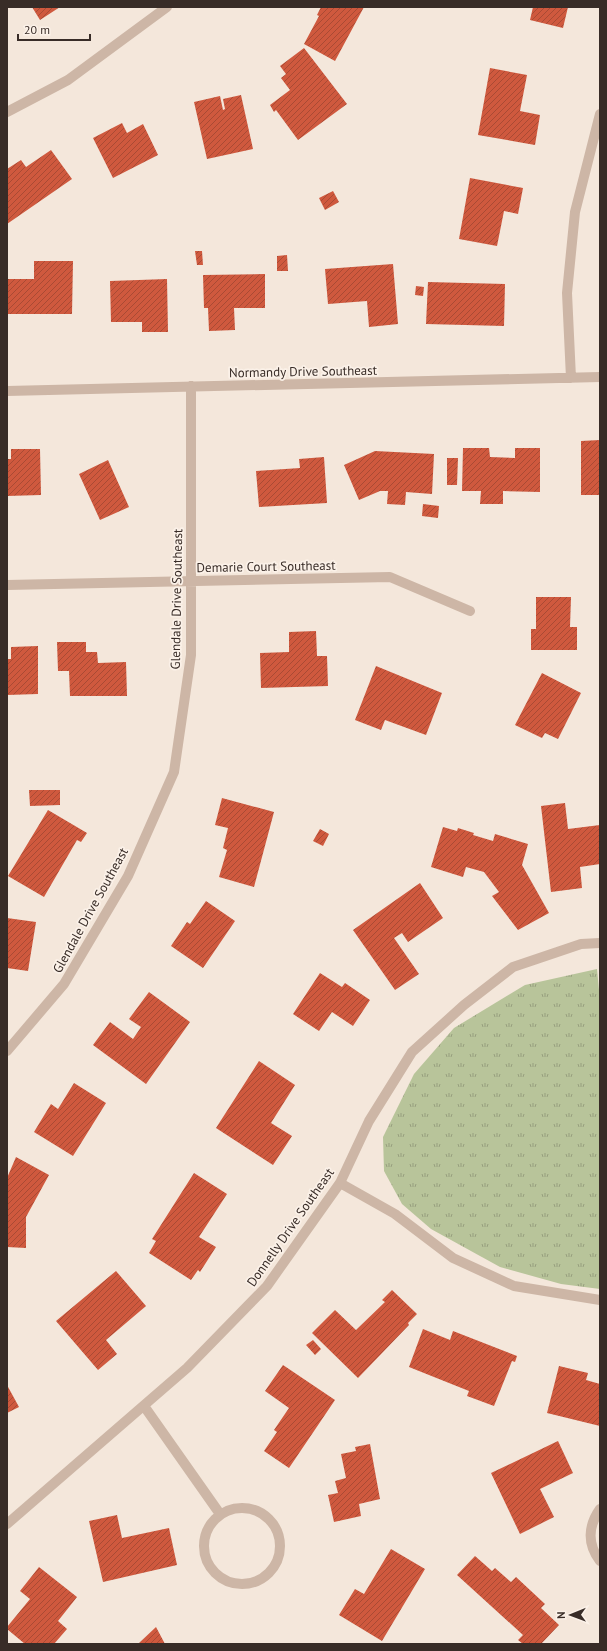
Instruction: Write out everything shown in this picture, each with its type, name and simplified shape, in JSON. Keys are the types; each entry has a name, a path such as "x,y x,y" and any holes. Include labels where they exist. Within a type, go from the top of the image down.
{"street":[{"path":"7,112 68,80 167,7"},
{"path":"571,378 567,292 575,212 600,114"},
{"name":"Normandy Drive Southeast","path":"7,391 600,377"},
{"name":"Glendale Drive Southeast","path":"7,1051 64,984 128,876 174,772 191,655 191,386"},
{"name":"Demarie Court Southeast","path":"7,585 390,577 470,611"},
{"name":"Donnelly Drive Southeast","path":"7,1524 187,1368 267,1286 340,1183 369,1121 412,1052 464,1005 513,967 581,944 600,943"},
{"path":"340,1183 396,1214 453,1258 514,1286 600,1300"},
{"path":"144,1406 220,1514"},
{"path":"242,1507 254,1509 265,1515 274,1523 279,1534 281,1546 279,1558 273,1569 264,1577 253,1583 242,1585 219,1577 210,1568 205,1557 203,1545 211,1522 220,1514 231,1508 242,1507"},
{"path":"600,1509 594,1519 590,1531 591,1543 595,1555 600,1561"}],"green space":[{"path":"597,969 600,1000 600,1289 561,1284 500,1267 431,1229 402,1204 384,1171 383,1137 414,1074 454,1028 525,985"}],"building":[{"path":"32,7 60,7 40,20"},
{"path":"321,7 364,7 335,61 304,44 319,16 317,15"},
{"path":"533,7 568,7 563,28 530,20"},
{"path":"304,48 347,104 298,140 276,110 274,112 270,105 290,90 281,78 286,74 280,66"},
{"path":"490,68 527,75 520,111 540,115 535,145 478,135"},
{"path":"241,95 253,149 207,159 194,102 220,96 223,110 225,109 223,99"},
{"path":"122,123 127,133 143,124 158,155 113,178 93,138"},
{"path":"51,150 72,179 7,224 7,169 21,160 26,167"},
{"path":"470,178 523,188 518,214 504,211 497,246 459,239"},
{"path":"333,191 339,202 325,210 319,198"},
{"path":"195,251 202,251 203,265 197,265"},
{"path":"287,255 288,271 277,271 277,256"},
{"path":"34,261 73,261 72,314 7,314 7,279 34,279"},
{"path":"393,264 398,324 369,327 367,301 328,304 325,269"},
{"path":"265,274 265,308 234,308 235,330 209,331 208,308 204,308 203,275"},
{"path":"167,279 168,332 142,332 142,322 111,322 110,281"},
{"path":"428,282 505,284 504,326 426,324"},
{"path":"416,286 424,287 423,296 415,295"},
{"path":"600,440 600,495 581,495 581,441"},
{"path":"463,448 489,448 490,457 515,458 515,448 540,448 540,492 503,491 503,504 480,504 481,491 462,491"},
{"path":"11,449 40,449 41,495 7,496 7,459 11,459"},
{"path":"375,451 434,454 432,494 406,492 405,505 387,504 388,491 380,491 359,500 344,465"},
{"path":"324,457 327,503 259,507 256,471 300,468 299,459"},
{"path":"447,458 458,458 457,485 447,485"},
{"path":"108,460 129,507 100,520 79,474"},
{"path":"423,504 439,506 438,518 422,516"},
{"path":"536,597 571,597 570,627 577,627 577,650 531,650 531,629 536,629"},
{"path":"316,631 317,656 327,656 328,686 261,688 260,653 289,652 289,632"},
{"path":"57,642 86,642 86,652 97,652 98,663 126,662 127,696 70,696 69,671 58,671"},
{"path":"38,646 38,694 7,695 7,659 11,659 11,647"},
{"path":"376,666 442,693 426,735 385,720 381,730 355,720"},
{"path":"542,673 581,693 558,739 545,733 542,738 515,725"},
{"path":"29,790 60,790 60,805 30,806"},
{"path":"222,798 274,812 254,887 219,877 227,850 223,848 228,828 215,825"},
{"path":"565,803 568,829 600,825 600,864 580,867 582,888 551,892 541,806"},
{"path":"48,810 87,833 81,842 77,840 44,897 8,876"},
{"path":"443,827 457,831 458,828 474,833 473,835 493,841 495,834 528,844 522,865 549,913 518,930 492,896 499,892 484,872 466,867 463,877 431,867"},
{"path":"320,829 329,834 323,846 313,841"},
{"path":"420,883 443,918 408,942 402,933 394,938 419,974 395,990 353,930"},
{"path":"206,901 235,921 203,968 171,946 187,922 190,924"},
{"path":"7,918 36,922 28,971 7,968"},
{"path":"320,973 342,987 345,983 370,1000 353,1026 332,1012 319,1031 293,1014"},
{"path":"149,992 190,1022 146,1084 93,1045 110,1022 133,1039 141,1027 129,1019"},
{"path":"259,1061 295,1085 271,1123 292,1136 273,1165 216,1128"},
{"path":"74,1083 106,1103 73,1156 34,1132 51,1104 58,1109"},
{"path":"16,1157 49,1175 26,1217 26,1248 7,1247 7,1178"},
{"path":"194,1173 227,1194 199,1237 216,1247 200,1272 198,1270 191,1280 149,1253 156,1241 152,1239"},
{"path":"116,1271 146,1306 106,1340 117,1354 98,1370 56,1321"},
{"path":"392,1290 417,1314 408,1323 409,1325 358,1378 312,1333 335,1310 356,1330 385,1302 382,1300"},
{"path":"423,1329 450,1340 453,1331 517,1356 515,1362 512,1361 494,1406 467,1396 469,1391 409,1367"},
{"path":"313,1340 321,1349 315,1355 306,1345"},
{"path":"283,1365 335,1400 289,1468 264,1451 277,1432 274,1430 289,1408 265,1391"},
{"path":"559,1366 588,1373 586,1380 600,1384 600,1426 547,1413"},
{"path":"7,1385 19,1407 7,1413"},
{"path":"558,1441 573,1473 540,1489 554,1517 520,1534 491,1473"},
{"path":"370,1444 380,1499 359,1504 361,1516 334,1522 328,1495 338,1493 335,1481 346,1478 341,1454 356,1451 355,1447"},
{"path":"117,1515 122,1538 169,1528 177,1565 103,1582 89,1521"},
{"path":"391,1549 425,1569 382,1641 339,1615 355,1589 364,1594"},
{"path":"475,1556 492,1571 495,1568 511,1582 516,1577 545,1604 541,1608 559,1625 541,1644 523,1644 518,1640 523,1635 457,1575"},
{"path":"39,1567 77,1597 58,1621 67,1629 54,1644 25,1644 7,1629 7,1627 30,1599 20,1591"},
{"path":"156,1627 165,1644 138,1644"}]}
